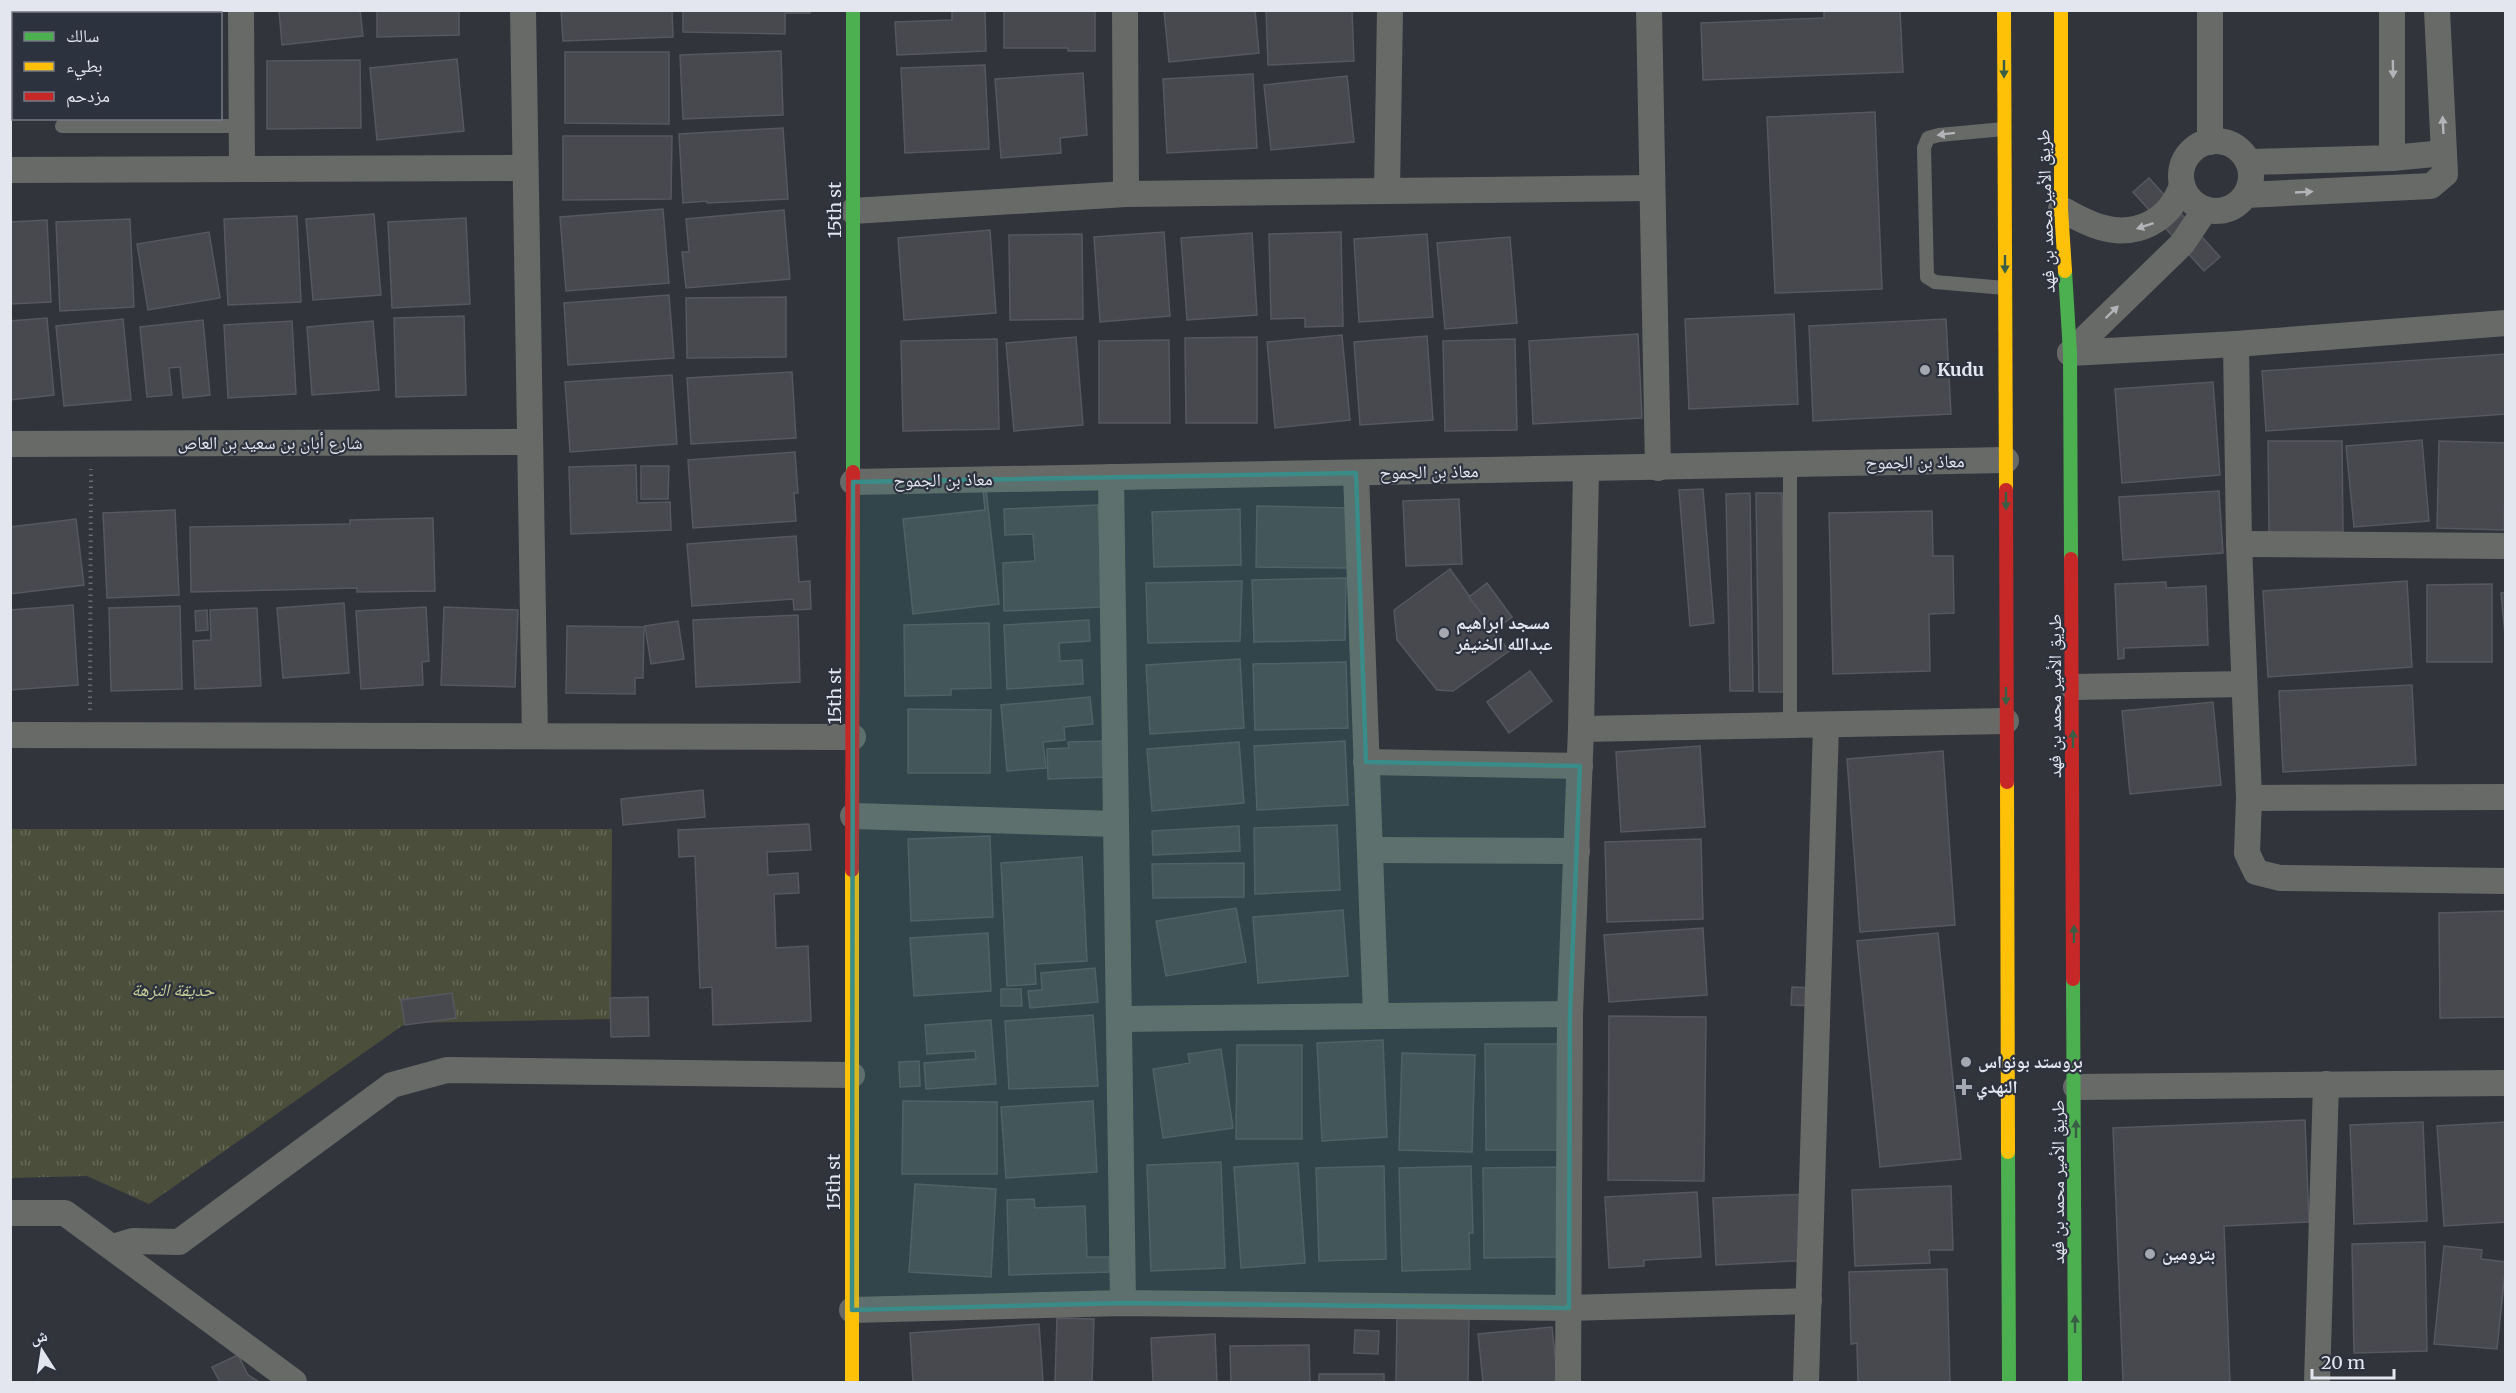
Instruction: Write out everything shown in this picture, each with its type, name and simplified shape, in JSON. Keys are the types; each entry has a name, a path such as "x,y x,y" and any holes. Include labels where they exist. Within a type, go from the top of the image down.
{"main road":[{"name":"15th st","path":"852,1383 854,10"},
{"path":"2004,10 2009,1383"},
{"name":"طريق الأمير محمد بن فهد","path":"2061,10 2061,209 2070,353 2076,1087 2075,1383"},
{"path":"2048,29 2061,57"}],"street":[{"path":"241,10 242,169"},
{"path":"523,10 535,736"},
{"path":"1125,10 1125,194"},
{"path":"1387,191 1390,10"},
{"path":"1649,10 1658,468"},
{"path":"2210,10 2210,142"},
{"path":"2391,10 2392,158"},
{"path":"2246,195 2431,186 2445,174 2438,10"},
{"path":"2061,209 2100,227 2129,231 2157,222 2178,199 2184,162 2199,146 2210,142 2222,142 2242,152 2248,162 2251,174 2246,195 2228,210 2216,212 2205,210 2187,196 2182,185"},
{"path":"2248,162 2392,158 2444,153"},
{"path":"10,170 525,168"},
{"path":"853,212 1125,194 1652,188"},
{"path":"2070,353 2182,244 2205,210"},
{"path":"2070,353 2236,344 2505,323"},
{"path":"2236,344 2239,544 2249,798 2247,853 2256,872 2280,878 2505,881"},
{"name":"شارع أبان بن سعيد بن العاص","path":"10,444 530,442"},
{"name":"معاذ بن الجموح","path":"853,482 2006,460"},
{"path":"1568,1383 1570,1014 1580,766 1586,469"},
{"path":"1356,473 1376,1016"},
{"path":"1111,477 1123,1303"},
{"path":"2239,544 2505,546"},
{"path":"2073,687 2244,684"},
{"path":"1581,729 2006,721"},
{"path":"1806,1383 1826,726"},
{"path":"10,735 853,737"},
{"path":"1366,762 1580,766"},
{"path":"2249,798 2505,797"},
{"path":"852,816 1116,824"},
{"path":"1370,850 1577,851"},
{"path":"1119,1019 1570,1014"},
{"path":"114,1247 133,1241 179,1242 392,1085 447,1070 852,1075"},
{"path":"2076,1087 2505,1083"},
{"path":"2317,1383 2326,1084"},
{"path":"10,1213 65,1213 114,1247 294,1383"},
{"path":"852,1310 1123,1303 1569,1308 1809,1301"}],"lane":[{"path":"62,126 242,126"},
{"path":"2004,129 1939,135 1928,138 1924,148 1928,277 1935,282 2005,288"},
{"path":"1790,465 1790,726"}],"path":[{"path":"90,735 91,444"}],"highlighted area":[{"path":"1356,473 1366,762 1580,766 1570,1014 1569,1308 1123,1303 852,1310 853,482"}],"green space":[{"name":"حديقة النزهة","path":"10,829 612,829 611,1019 406,1023 149,1204 87,1176 11,1178"}],"building":[{"path":"80,10 170,10 171,12 81,12"},
{"path":"279,10 360,10 363,36 282,45"},
{"path":"377,10 459,10 459,35 377,37"},
{"path":"561,10 672,10 673,37 563,41"},
{"path":"683,10 810,10 810,13 785,13 785,34 683,32"},
{"path":"952,10 985,10 986,51 897,55 895,22 952,20"},
{"path":"1004,10 1095,10 1095,51 1068,51 1068,48 1004,48"},
{"path":"1164,10 1255,10 1259,53 1169,62"},
{"path":"1266,10 1352,10 1354,61 1268,65"},
{"path":"1824,10 1900,10 1903,72 1703,80 1701,23 1824,18"},
{"path":"781,51 783,115 683,119 680,55"},
{"path":"565,52 669,52 669,124 565,123"},
{"path":"457,59 464,131 377,140 370,68"},
{"path":"360,60 361,128 267,129 267,61"},
{"path":"985,65 989,149 905,153 901,68"},
{"path":"1083,73 1087,135 1060,138 1061,153 1001,158 995,79"},
{"path":"1253,74 1257,148 1167,153 1163,79"},
{"path":"1347,76 1354,142 1271,150 1264,85"},
{"path":"1875,112 1882,289 1775,293 1767,117"},
{"path":"783,128 788,199 683,203 679,134"},
{"path":"563,136 672,136 671,199 563,200"},
{"path":"2149,178 2220,257 2204,271 2133,192"},
{"path":"663,209 669,283 566,291 560,217"},
{"path":"784,210 790,279 686,288 682,252 689,252 686,219"},
{"path":"374,214 381,295 313,300 306,219"},
{"path":"297,216 301,302 228,305 224,219"},
{"path":"466,218 470,304 392,308 388,222"},
{"path":"130,219 134,307 60,311 56,222"},
{"path":"47,220 51,302 10,304 10,222"},
{"path":"990,230 996,313 904,320 898,238"},
{"path":"209,232 220,298 148,310 137,244"},
{"path":"1164,232 1170,316 1100,322 1094,237"},
{"path":"1341,232 1343,326 1305,327 1305,318 1271,319 1269,234"},
{"path":"1252,233 1257,315 1187,320 1181,238"},
{"path":"1082,234 1083,319 1010,320 1009,235"},
{"path":"1427,234 1433,317 1359,322 1354,239"},
{"path":"1510,237 1517,323 1445,329 1437,243"},
{"path":"669,295 674,358 568,365 564,303"},
{"path":"786,297 786,357 687,358 686,298"},
{"path":"1794,314 1798,404 1689,409 1685,319"},
{"path":"464,316 466,395 396,397 394,318"},
{"path":"47,318 54,395 10,400 10,321"},
{"path":"123,319 131,400 64,406 56,326"},
{"path":"1946,319 1951,414 1813,421 1809,326"},
{"path":"203,320 210,395 183,398 180,367 169,368 172,395 147,397 140,327"},
{"path":"292,321 296,394 228,398 224,325"},
{"path":"373,321 379,390 312,395 307,327"},
{"path":"1638,334 1642,418 1533,424 1529,341"},
{"path":"1342,335 1350,420 1275,428 1267,342"},
{"path":"1427,336 1433,420 1360,425 1354,342"},
{"path":"1076,337 1083,425 1014,431 1006,343"},
{"path":"1257,337 1257,423 1186,423 1185,338"},
{"path":"997,339 999,429 903,431 901,341"},
{"path":"1515,339 1517,430 1445,431 1443,341"},
{"path":"1169,340 1170,423 1099,423 1099,341"},
{"path":"2506,354 2506,414 2266,431 2262,371"},
{"path":"792,372 796,438 691,444 687,378"},
{"path":"672,375 677,444 570,452 565,382"},
{"path":"2213,382 2220,475 2122,483 2115,389"},
{"path":"2422,440 2429,521 2354,527 2346,446"},
{"path":"2268,441 2342,441 2343,532 2269,532"},
{"path":"2439,441 2506,443 2504,530 2437,528"},
{"path":"795,452 798,493 794,493 796,521 693,528 688,460"},
{"path":"636,465 637,503 670,502 671,530 571,534 569,467"},
{"path":"641,466 669,466 668,499 641,499"},
{"path":"986,489 999,604 913,614 903,519 985,510 983,490"},
{"path":"1703,489 1714,623 1690,626 1679,490"},
{"path":"2219,491 2223,553 2123,560 2119,497"},
{"path":"1750,493 1753,691 1730,691 1726,494"},
{"path":"1756,493 1782,493 1785,692 1759,692"},
{"path":"1459,499 1462,564 1406,566 1403,501"},
{"path":"1098,505 1102,607 1004,611 1003,563 1035,561 1033,534 1005,535 1004,509"},
{"path":"1257,506 1350,508 1349,568 1256,567"},
{"path":"1240,509 1241,565 1154,567 1152,512"},
{"path":"175,510 179,595 107,598 103,513"},
{"path":"1932,511 1933,556 1953,556 1954,613 1929,614 1930,671 1833,674 1829,513"},
{"path":"433,518 435,591 357,592 357,588 191,592 190,527 350,524 350,520"},
{"path":"76,519 84,585 10,594 10,527"},
{"path":"796,536 799,582 810,581 811,609 794,610 793,599 692,606 687,544"},
{"path":"1450,569 1509,651 1453,691 1437,690 1397,640 1394,610"},
{"path":"1346,578 1345,640 1254,642 1252,580"},
{"path":"1242,581 1240,641 1148,643 1146,583"},
{"path":"2407,581 2412,667 2268,677 2263,591"},
{"path":"2166,582 2166,588 2206,586 2208,645 2124,648 2124,658 2118,659 2115,584"},
{"path":"1487,583 1512,617 1494,630 1469,597"},
{"path":"2492,584 2492,662 2427,662 2427,585"},
{"path":"2506,592 2506,646 2501,593"},
{"path":"344,603 349,673 283,678 277,608"},
{"path":"73,605 78,685 10,690 10,610"},
{"path":"180,606 182,689 111,691 109,608"},
{"path":"426,607 429,661 422,662 423,685 361,689 356,611"},
{"path":"444,607 518,610 515,687 441,685"},
{"path":"257,608 261,686 195,689 193,641 211,640 210,610"},
{"path":"207,610 208,630 196,631 195,611"},
{"path":"798,615 800,682 696,687 693,620"},
{"path":"1089,620 1090,641 1059,643 1060,661 1082,660 1083,684 1007,689 1004,625"},
{"path":"678,621 684,659 651,664 645,626"},
{"path":"989,623 991,688 951,689 951,695 905,696 904,625"},
{"path":"567,626 644,627 643,678 635,678 635,694 566,693"},
{"path":"1240,659 1244,728 1150,734 1146,665"},
{"path":"1346,662 1348,728 1255,730 1253,664"},
{"path":"1530,671 1552,701 1509,733 1487,702"},
{"path":"2412,685 2416,765 2283,772 2279,691"},
{"path":"1090,697 1093,724 1064,727 1065,740 1043,742 1046,768 1007,771 1001,705"},
{"path":"2213,702 2221,785 2130,794 2122,711"},
{"path":"908,709 991,710 990,773 908,773"},
{"path":"1108,741 1109,777 1048,779 1047,749 1069,748 1068,742"},
{"path":"1345,741 1348,805 1257,810 1254,746"},
{"path":"1239,742 1244,803 1152,811 1147,749"},
{"path":"1700,746 1705,827 1621,832 1616,752"},
{"path":"1943,751 1955,925 1860,932 1847,759"},
{"path":"703,790 705,817 623,825 621,799"},
{"path":"809,824 811,850 767,852 768,875 798,873 799,893 774,894 776,948 808,946 811,1021 713,1025 712,987 700,988 695,856 679,857 678,830"},
{"path":"1337,825 1340,890 1255,894 1254,828"},
{"path":"1239,826 1240,851 1153,855 1152,831"},
{"path":"990,836 993,917 911,921 908,839"},
{"path":"1701,839 1703,919 1607,922 1605,842"},
{"path":"1082,857 1087,961 1035,964 1036,984 1007,986 1001,863"},
{"path":"1244,863 1244,897 1153,898 1152,864"},
{"path":"1236,908 1246,962 1166,976 1156,921"},
{"path":"1343,910 1348,976 1258,983 1253,917"},
{"path":"2506,911 2506,1017 2440,1018 2439,913"},
{"path":"1703,928 1707,995 1609,1002 1604,935"},
{"path":"988,933 991,991 914,996 910,938"},
{"path":"1938,933 1961,1159 1880,1167 1857,941"},
{"path":"1095,968 1098,1002 1030,1008 1028,991 1042,990 1041,973"},
{"path":"1792,987 1817,988 1817,1006 1791,1005"},
{"path":"1001,989 1021,989 1022,1006 1001,1006"},
{"path":"452,993 456,1018 405,1025 401,1000"},
{"path":"648,997 649,1036 611,1037 610,998"},
{"path":"1093,1015 1098,1086 1009,1089 1005,1021"},
{"path":"1609,1016 1706,1017 1704,1181 1608,1180"},
{"path":"991,1020 996,1084 926,1089 924,1063 976,1059 975,1051 927,1054 925,1025"},
{"path":"1383,1040 1387,1137 1322,1141 1317,1043"},
{"path":"1485,1044 1558,1044 1558,1150 1486,1150"},
{"path":"1237,1045 1302,1045 1302,1139 1236,1139"},
{"path":"1221,1049 1233,1128 1163,1138 1153,1069 1190,1063 1188,1054"},
{"path":"1402,1053 1475,1055 1472,1152 1399,1150"},
{"path":"919,1061 920,1086 900,1087 899,1062"},
{"path":"903,1101 997,1102 997,1174 902,1174"},
{"path":"1093,1101 1097,1172 1006,1178 1001,1107"},
{"path":"2305,1120 2309,1222 2224,1226 2230,1382 2123,1382 2113,1128"},
{"path":"2423,1122 2427,1221 2354,1224 2350,1125"},
{"path":"2506,1122 2506,1222 2444,1226 2437,1126"},
{"path":"1221,1162 1225,1268 1151,1271 1147,1165"},
{"path":"1298,1163 1305,1263 1241,1268 1234,1167"},
{"path":"1384,1166 1386,1259 1319,1261 1316,1168"},
{"path":"1471,1166 1473,1233 1469,1233 1470,1269 1402,1271 1399,1168"},
{"path":"1558,1167 1558,1257 1484,1258 1483,1168"},
{"path":"915,1184 996,1189 991,1277 909,1272"},
{"path":"1951,1186 1953,1250 1929,1250 1930,1263 1855,1266 1852,1190"},
{"path":"1697,1192 1701,1257 1644,1260 1644,1266 1609,1268 1605,1197"},
{"path":"1812,1194 1814,1260 1716,1265 1713,1198"},
{"path":"1034,1199 1035,1208 1085,1206 1087,1257 1109,1257 1109,1272 1009,1275 1007,1200"},
{"path":"2425,1242 2427,1351 2354,1353 2352,1244"},
{"path":"2444,1246 2482,1250 2481,1259 2506,1262 2497,1349 2434,1344"},
{"path":"1947,1269 1950,1382 1858,1382 1857,1343 1851,1344 1849,1272"},
{"path":"1397,1316 1469,1317 1468,1382 1396,1382"},
{"path":"1057,1318 1094,1319 1092,1382 1055,1382"},
{"path":"1039,1324 1043,1382 913,1382 910,1333"},
{"path":"1552,1327 1558,1382 1483,1382 1478,1334"},
{"path":"1355,1330 1379,1331 1378,1354 1354,1353"},
{"path":"1215,1334 1217,1382 1153,1382 1151,1338"},
{"path":"1309,1345 1310,1382 1231,1382 1230,1346"},
{"path":"238,1355 248,1375 259,1382 220,1382 212,1367"},
{"path":"1319,1374 1384,1374 1384,1382 1319,1382"}],"traffic: fast":[{"path":"853,10 853,472"},
{"path":"2065,271 2070,353 2071,559"},
{"path":"2073,979 2075,1382"},
{"path":"2008,1152 2009,1382"}],"traffic: slow":[{"path":"2004,10 2006,490"},
{"path":"2061,10 2061,209 2065,271"},
{"path":"2007,782 2008,1152"},
{"path":"852,870 852,1382"}],"traffic: jam":[{"path":"852,870 853,472"},
{"path":"2006,490 2007,782"},
{"path":"2071,559 2073,979"}],"place":[{"name":"Kudu","path":"1925,370"},
{"name":"مسجد ابراهيم عبدالله الخنيفر","path":"1444,633"},
{"name":"بروستد بونواس","path":"1966,1062"},
{"name":"النهدي","path":"1964,1087"},
{"name":"بترومين","path":"2150,1254"}]}
